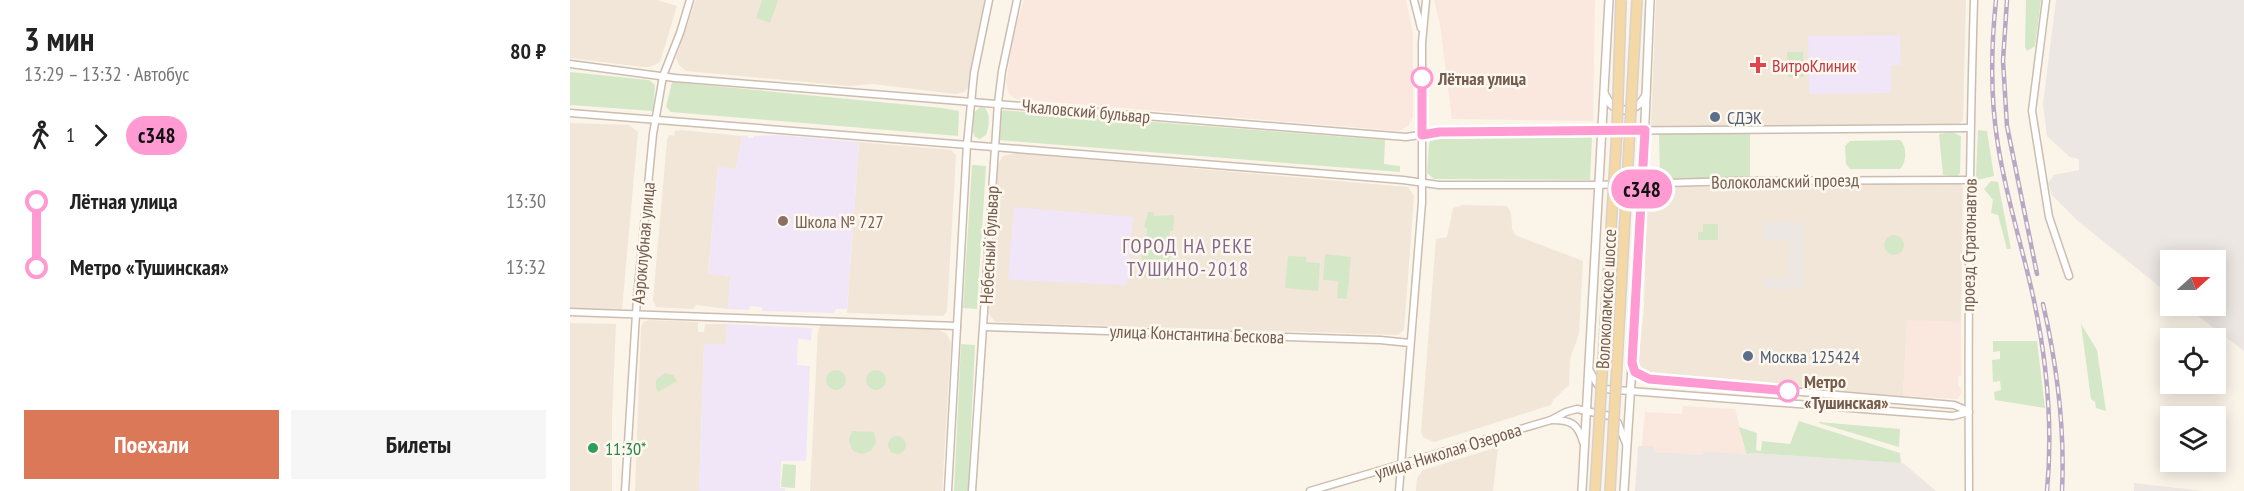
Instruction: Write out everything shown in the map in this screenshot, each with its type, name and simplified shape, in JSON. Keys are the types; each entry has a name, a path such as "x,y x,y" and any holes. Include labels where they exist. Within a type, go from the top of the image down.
{"main road":[{"name":"Волоколамское шоссе","path":"1595,491 1617,131 1621,0"},
{"name":"Волоколамское шоссе","path":"1610,491 1637,0"}],"street":[{"name":"Аэроклубная улица","path":"625,491 637,315 656,120 663,76 690,0"},
{"name":"Небесный бульвар","path":"948,491 967,144 974,73 989,0"},
{"name":"Небесный бульвар","path":"972,491 998,103 1002,71 1017,0"},
{"path":"1414,0 1422,43"},
{"path":"1399,491 1422,202 1420,183 1422,43 1426,0"},
{"path":"1582,491 1608,0"},
{"path":"1624,491 1647,94 1650,0"},
{"name":"проезд Стратонавтов","path":"1969,491 1970,128 1974,0"},
{"path":"2046,0 2032,111 2049,217 2069,276"},
{"name":"Чкаловский бульвар","path":"570,64 663,76 1406,137 1439,132 1602,130"},
{"path":"1604,92 1611,104 1623,110 1637,107 1647,94"},
{"path":"570,113 995,146 1439,185 1600,185"},
{"path":"1602,130 1970,128"},
{"name":"Волоколамский проезд","path":"1600,185 1970,180"},
{"path":"570,312 957,326"},
{"name":"улица Константина Бескова","path":"984,327 1410,343"},
{"path":"1632,363 1637,374 1649,379 1954,405 1968,412"},
{"path":"1589,367 1593,380 1600,387 1630,391 1953,416 1968,412"},
{"name":"улица Николая Озерова","path":"1311,491 1551,420 1573,410 1586,410"},
{"path":"1586,410 1616,420 1626,444"},
{"path":"1551,420 1567,420 1575,424 1584,445"}],"shaded area":[{"path":"570,0 657,0 677,6 660,62 650,67 643,67 570,58"},
{"path":"696,0 985,0 975,45 978,44 970,86 964,92 956,94 872,84 849,86 686,71 679,65 676,58"},
{"path":"1024,0 1406,0 1413,34 1413,117 1408,126 1399,131 1016,99 1009,94 1006,82 1014,33"},
{"path":"1434,0 1595,0 1593,121 1452,119 1440,24"},
{"path":"1656,0 1966,0 1963,120 1957,125 1655,128 1651,125"},
{"path":"2056,0 2244,0 2244,351 2226,337 2226,328 2214,328 2198,316 2226,316 2226,250 2160,250 2160,287 2078,221 2052,195 2048,183 2054,175 2079,170 2079,159 2070,157 2047,136 2043,104"},
{"path":"1900,35 1901,65 1891,65 1891,93 1809,94 1808,36"},
{"path":"570,123 629,125 638,132 622,309 570,308"},
{"path":"675,131 742,136 736,169 718,167 708,273 730,276 728,309 696,305 693,309 656,307 653,300 667,140 669,135 674,136"},
{"name":"Школа № 727","path":"747,135 748,138 778,135 859,142 847,309 836,309 834,313 762,311 762,307 750,306 749,310 728,309 730,276 708,274 718,166 736,169 742,136"},
{"path":"859,142 951,150 956,155 947,311 943,316 847,313"},
{"path":"1016,153 1408,187 1414,196 1404,330 1398,335 995,322 989,314 998,165 1003,156"},
{"path":"1961,184 1963,187 1961,322 1907,321 1903,396 1649,376 1638,367 1644,307 1647,198 1651,189 1657,187"},
{"path":"1463,205 1507,206 1511,213 1512,229 1515,235 1583,261 1579,334 1570,359 1569,385 1553,400 1551,405 1434,442 1423,437 1421,432 1436,239 1447,237 1453,208"},
{"path":"1014,207 1133,217 1127,285 1008,280"},
{"path":"1764,222 1803,222 1803,289 1764,289 1764,278 1789,278 1789,241 1764,240"},
{"path":"649,320 698,322 698,332 704,332 705,324 727,324 726,344 704,344 699,491 635,491 641,328 643,322"},
{"path":"1907,320 1961,322 1961,375 1958,377 1958,385 1961,393 1958,399 1903,396"},
{"path":"570,323 616,324 612,491 570,491"},
{"path":"727,324 812,328 811,340 798,339 797,365 810,366 806,461 781,461 780,488 785,488 785,491 699,491 704,344 726,344"},
{"path":"821,325 939,330 947,334 951,344 942,491 810,491 818,330"},
{"path":"1683,406 1735,409 1747,455 1703,451 1702,455 1654,452 1642,446 1645,412 1682,414"},
{"path":"1638,446 1654,446 1654,452 1702,455 1703,451 1750,455 1750,453 1903,463 1936,491 1635,491"},
{"path":"1498,447 1493,491 1416,491 1417,478 1423,470"},
{"path":"2134,483 2203,491 2134,491"}],"green space":[{"path":"762,0 778,0 770,23 756,18"},
{"path":"2026,0 2041,0 2035,46 2027,51 2025,47"},
{"path":"1787,52 1803,52 1804,77 1788,77"},
{"path":"570,72 649,80 655,85 653,111 570,105"},
{"path":"672,82 959,111 958,136 671,112 666,107"},
{"path":"981,107 987,111 989,122 986,135 980,139 975,137 973,132 974,112"},
{"path":"1000,110 1385,140 1384,164 1400,166 1400,172 998,140"},
{"path":"1978,130 1987,131 1994,176 1977,180 1976,175"},
{"path":"1952,132 1961,136 1960,173 1957,176 1943,175 1939,134"},
{"path":"1659,134 1750,134 1750,178 1660,178"},
{"path":"1592,137 1590,180 1434,179 1427,173 1429,144 1435,139"},
{"path":"1900,140 1905,154 1900,169 1850,169 1846,164 1845,146 1850,141"},
{"path":"972,165 986,166 977,309 963,308"},
{"path":"1991,181 1998,182 2011,249 2007,249 1998,215 1991,213 1993,200 1984,189"},
{"path":"1148,212 1154,212 1154,216 1174,215 1173,231 1170,231 1169,243 1139,242 1139,239 1146,239 1147,228 1144,227"},
{"path":"1703,224 1718,224 1718,240 1698,240 1698,232 1703,232"},
{"path":"1894,235 1901,238 1904,245 1901,252 1894,255 1887,252 1884,245 1887,238"},
{"path":"1143,245 1167,248 1167,252 1170,252 1169,280 1140,277"},
{"path":"1325,254 1351,257 1347,299 1337,298 1338,281 1323,280"},
{"path":"1288,256 1306,257 1306,262 1320,263 1318,291 1285,288"},
{"path":"2081,324 2097,350 2106,411 2096,408 2095,402 2091,399"},
{"path":"1993,341 2037,341 2045,408 1995,400 1994,392 2001,390 2000,381 1993,382 1992,360 2000,359 2000,351 1993,352"},
{"path":"961,344 975,345 968,491 954,491"},
{"path":"836,370 843,373 846,380 843,387 836,390 829,387 826,380 829,373"},
{"path":"872,370 880,370 886,376 886,384 880,390 872,390 866,384 866,376"},
{"path":"665,373 673,375 677,381 658,392 656,380"},
{"path":"1799,421 1900,453 1901,463 1751,453 1747,455 1739,427 1757,433 1756,450 1761,451 1762,441 1790,444"},
{"path":"1819,423 1900,429 1899,447"},
{"path":"852,431 874,432 876,442 871,451 861,454 852,450 849,440"},
{"path":"897,436 905,441 906,445 901,453 897,454 889,449 888,445 893,437"},
{"path":"783,464 796,465 795,488 781,487"}],"railway":[{"path":"1996,0 1992,72 1995,127 2005,184 2033,296 2042,344 2049,418 2047,491"},
{"path":"2007,0 2003,61 2007,126 2037,274"},
{"path":"2043,304 2059,397 2062,491"}],"bus line":[{"name":"с348","path":"1422,78 1422,135 1439,132 1645,130 1632,363 1635,372 1649,379 1788,391"}],"place":[{"name":"ВитроКлиник","path":"1758,65"},
{"name":"Лётная улица","path":"1422,78"},
{"name":"СДЭК","path":"1715,117"},
{"name":"Школа № 727","path":"783,221"},
{"name":"Москва 125424","path":"1748,356"},
{"name":"Метро «Тушинская»","path":"1788,391"},
{"name":"11:30*","path":"593,448"}],"district":[{"name":"ГОРОД НА РЕКЕ ТУШИНО-2018","path":"1188,258"}]}
